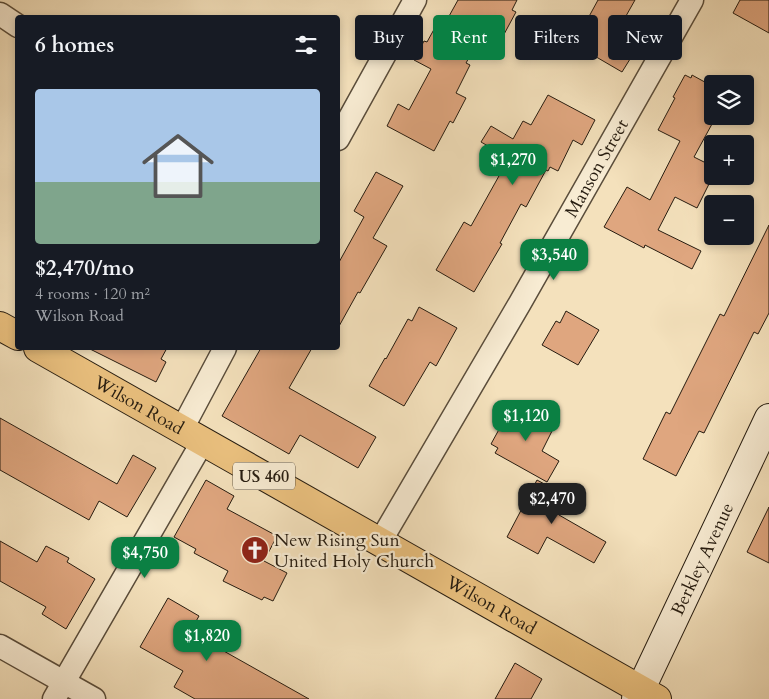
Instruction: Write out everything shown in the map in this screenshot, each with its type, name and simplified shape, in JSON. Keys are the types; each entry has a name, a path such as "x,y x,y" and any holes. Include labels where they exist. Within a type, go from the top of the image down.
{"main road":[{"path":"0,326 15,334"},
{"name":"Wilson Road","path":"42,350 504,613 645,696"}],"street":[{"path":"340,135 415,0"},
{"name":"Manson Street","path":"380,542 520,303 692,0"},
{"path":"0,14 15,24"},
{"path":"59,691 192,435 224,350"},
{"name":"Berkley Avenue","path":"645,696 768,425"},
{"path":"0,646 59,691 94,699"}],"building":[{"path":"458,0 517,0 512,10 516,12 505,32 505,15 450,15"},
{"path":"598,0 635,0 627,15 608,15 608,60 629,60 622,72 598,58 598,15 590,15"},
{"path":"740,0 769,0 769,33 733,13"},
{"path":"433,31 433,60 468,60 466,63 470,65 456,93 466,98 453,123 450,121 434,151 387,126 398,104 409,110 431,69 414,60 423,60 423,43 424,41 427,42"},
{"path":"685,75 691,78 692,75 704,82 704,125 711,125 706,135 704,135 704,139 694,157 704,162 704,185 708,185 697,208 675,197 658,230 701,251 692,269 645,245 644,248 604,227 627,187 650,200 680,141 658,130 675,98 673,97"},
{"path":"548,95 595,120 582,145 573,140 558,171 550,167 548,171 546,170 526,207 521,204 500,243 502,244 474,292 436,270 464,222 471,226 509,158 481,142 491,126 513,139 523,121 531,125"},
{"path":"376,172 403,186 373,238 387,246 340,324 340,260 364,217 354,211"},
{"path":"769,225 769,313 758,334 754,332 704,433 699,431 676,476 643,459 666,412 670,414 720,314 724,316"},
{"path":"419,307 457,328 436,366 430,362 404,406 369,386 408,319 412,321"},
{"path":"566,311 599,330 578,365 542,345 556,321 560,323"},
{"path":"92,350 166,350 161,359 166,362 156,382"},
{"path":"260,350 311,350 289,388 376,437 358,468 300,435 289,454 222,416"},
{"path":"513,404 555,425 542,451 559,461 547,482 495,453 498,448 491,444"},
{"path":"0,418 117,484 133,455 156,468 127,517 99,501 89,520 0,470"},
{"path":"206,480 234,496 227,509 277,536 264,561 287,573 273,601 264,597 262,600 223,581 228,571 194,553 196,549 174,537"},
{"path":"537,480 568,497 559,515 606,542 594,563 547,537 538,554 507,537"},
{"path":"769,507 769,563 747,552"},
{"path":"0,541 37,562 46,546 69,558 67,562 95,579 66,629 42,614 46,607 0,581"},
{"path":"168,598 199,616 190,632 309,699 195,699 174,687 183,671 140,647"},
{"path":"515,663 542,679 531,699 495,699"}],"place":[{"name":"New Rising Sun United Holy Church","path":"255,550"}]}
